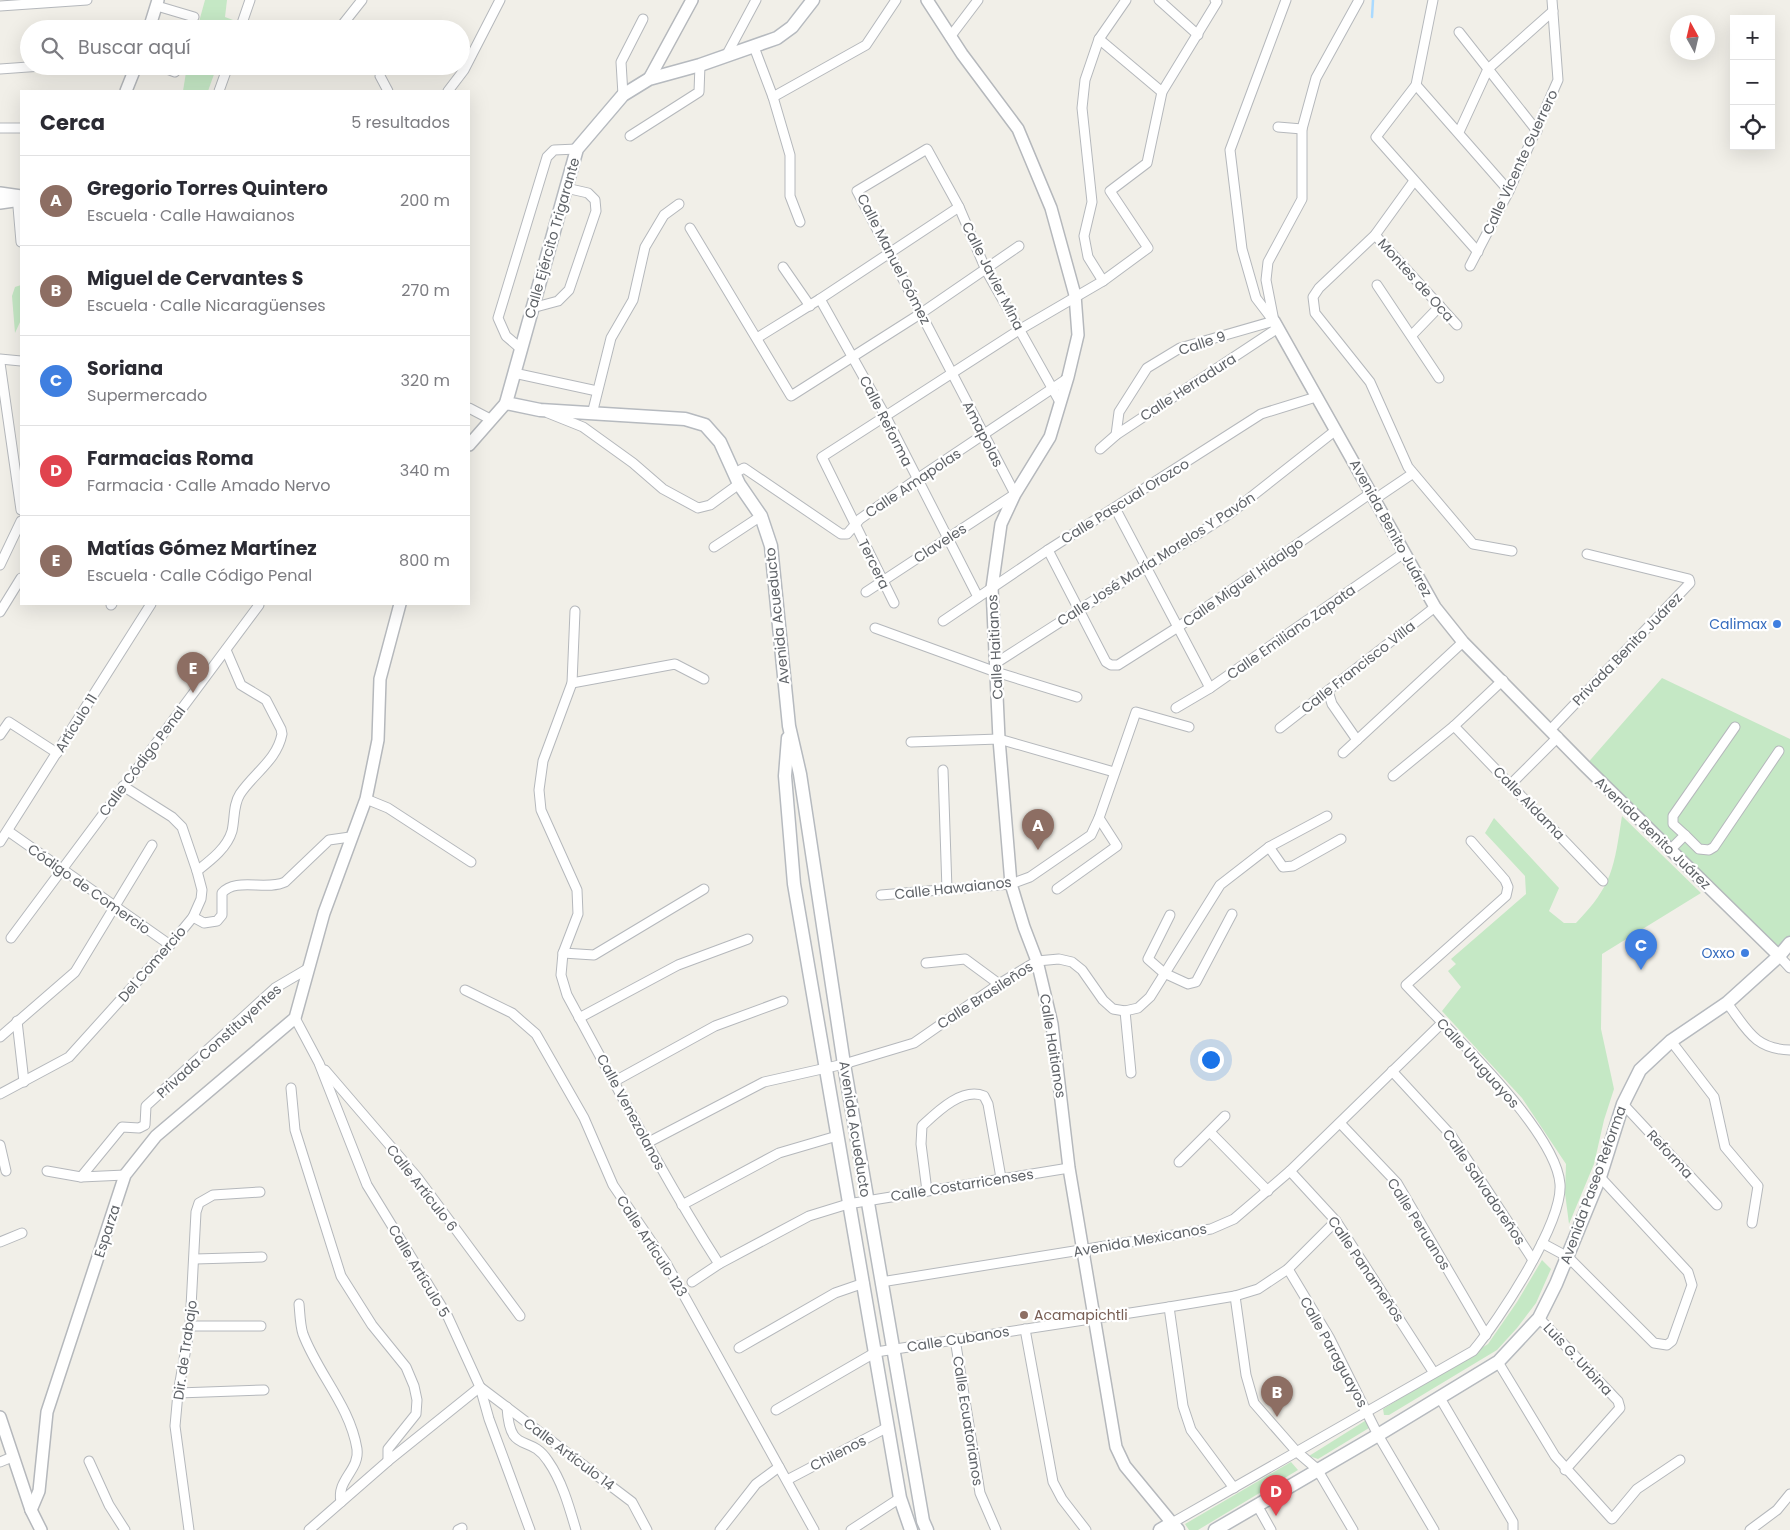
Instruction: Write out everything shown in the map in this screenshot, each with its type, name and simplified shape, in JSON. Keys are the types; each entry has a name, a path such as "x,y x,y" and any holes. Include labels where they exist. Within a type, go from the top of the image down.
{"main road":[{"name":"Calle Ejército Trigarante","path":"506,402 577,149 623,95 649,79 700,65 776,38 792,27 813,0"},
{"name":"Avenida Acueducto","path":"506,402 540,410 685,419 705,425 720,442 737,478 761,516 771,546 789,726 800,774 844,1064 923,1521 927,1530"},
{"name":"Avenida Acueducto","path":"789,726 785,776 794,884 900,1498 911,1530"},
{"name":"Avenida Paseo Reforma","path":"1215,1530 1378,1435 1498,1362 1539,1318 1568,1257 1600,1176 1623,1104 1640,1070 1672,1040 1727,1003 1779,956 1790,942"},
{"name":"Avenida Paseo Reforma","path":"1160,1530 1175,1527"}],"street":[{"path":"0,6 87,0"},
{"path":"243,20 250,0"},
{"path":"346,20 362,0"},
{"path":"470,58 500,0"},
{"path":"649,79 692,0"},
{"path":"726,56 756,0"},
{"path":"773,97 866,45 896,0"},
{"name":"Calle Haitianos","path":"927,0 950,37 1018,129 1051,208 1076,295 1078,335 1068,378 1050,436 1015,494 1001,524 992,588 1000,739 1011,884 1024,928 1038,961 1052,1024 1069,1168 1116,1447 1125,1466 1175,1527"},
{"path":"950,37 978,0"},
{"path":"1103,281 1088,257 1084,236 1092,202 1082,108 1085,80 1099,39 1126,0"},
{"path":"1159,0 1198,35"},
{"path":"886,417 1019,330 1076,295 1103,281 1148,248 1110,191 1147,163 1162,92 1198,35 1217,2 1215,0"},
{"path":"1276,324 1256,298 1242,249 1230,150 1286,0"},
{"name":"Avenida Benito Juárez","path":"1359,0 1316,78 1302,128 1302,199 1268,262 1266,280 1276,324 1435,607 1463,642 1670,850 1779,956"},
{"path":"1433,0 1416,85 1376,137 1478,252"},
{"name":"Calle Vicente Guerrero","path":"1470,266 1509,191 1558,80 1552,0"},
{"path":"152,20 157,3 194,17"},
{"path":"1459,132 1488,69 1553,11"},
{"path":"623,95 621,62 643,19"},
{"path":"1459,32 1537,131"},
{"path":"1099,39 1162,92"},
{"path":"754,47 773,97 790,155 790,196 800,222"},
{"path":"630,136 699,92 700,65"},
{"path":"0,69 20,68"},
{"path":"126,90 132,75"},
{"path":"219,90 225,75"},
{"path":"449,90 460,75"},
{"path":"380,76 387,90"},
{"path":"1416,85 1509,191"},
{"path":"1278,127 1302,128"},
{"path":"0,128 20,128"},
{"path":"520,348 506,336 498,318 547,157 554,150 577,149"},
{"name":"Calle Javier Mina","path":"927,149 959,207 986,270 1060,402"},
{"name":"Calle Manuel Gómez","path":"927,149 857,191 890,252 920,314 953,373"},
{"path":"1414,181 1375,235 1319,288 1313,297 1315,313 1370,382 1412,474 1473,544 1512,551"},
{"path":"532,308 558,301 569,290 596,211 595,200 588,193 566,188"},
{"path":"0,193 19,198"},
{"path":"0,203 19,198"},
{"path":"19,198 20,237"},
{"path":"592,414 611,338 633,300 645,247 664,215 679,204"},
{"path":"757,338 810,306 959,207"},
{"path":"690,228 791,396 920,314 1019,246"},
{"name":"Montes de Oca","path":"1375,235 1457,325"},
{"path":"783,267 810,306"},
{"path":"1377,285 1440,378"},
{"name":"Calle Reforma","path":"820,299 886,417 916,479 978,597"},
{"path":"1412,335 1440,306"},
{"name":"Calle Herradura","path":"1100,449 1116,434 1276,324"},
{"name":"Calle 9","path":"1116,434 1119,412 1147,368 1180,348 1276,324"},
{"path":"20,362 0,361 20,503"},
{"path":"514,373 597,391"},
{"name":"Amapolas","path":"953,373 1015,494"},
{"name":"Calle Amapolas","path":"737,478 744,468 841,534 847,534 860,519 916,479 984,436 1068,378"},
{"name":"Calle Pascual Orozco","path":"943,621 1048,550 1261,414 1316,396"},
{"path":"470,444 506,402"},
{"path":"470,409 492,420"},
{"path":"540,410 583,427 634,463 663,489 698,508 710,505 737,478"},
{"name":"Tercera","path":"886,417 822,457 894,603"},
{"name":"Calle José María Morelos Y Pavón","path":"996,668 1079,610 1232,512 1336,430"},
{"name":"Calle Miguel Hidalgo","path":"1079,610 1106,662 1118,665 1373,496 1412,474"},
{"name":"Claveles","path":"866,592 1015,494"},
{"path":"1115,508 1210,688"},
{"path":"714,547 761,516"},
{"path":"0,565 20,523"},
{"path":"1048,550 1079,610"},
{"name":"Calle Emiliano Zapata","path":"1176,708 1210,688 1404,553"},
{"name":"Privada Benito Juárez","path":"1554,733 1690,583 1689,579 1587,554"},
{"path":"0,611 17,587"},
{"name":"Artículo 11","path":"0,842 150,605"},
{"name":"Calle Código Penal","path":"10,938 259,605"},
{"path":"295,1018 324,913 350,837 366,799 378,740 380,679 400,605"},
{"name":"Calle Francisco Villa","path":"1280,728 1435,607"},
{"name":"Calle Venezolanos","path":"575,610 572,683 543,761 538,790 541,810 577,890 578,914 563,953 561,975 567,995 647,1143 682,1205 719,1264"},
{"path":"875,628 1077,697"},
{"path":"1343,753 1463,642"},
{"path":"197,871 219,853 232,832 238,797 265,766 281,740 282,734 266,700 241,685 226,650"},
{"path":"572,683 676,664 704,679"},
{"path":"1393,776 1454,726 1502,680"},
{"path":"1328,691 1332,704 1357,740"},
{"name":"Calle Hawaianos","path":"881,895 1011,884 1030,877 1090,835 1098,818 1136,712 1190,727"},
{"path":"0,735 9,722 57,753"},
{"name":"Calle Aldama","path":"1454,726 1603,881"},
{"path":"1735,728 1673,816 1673,824 1699,849 1708,850 1714,847 1779,751"},
{"path":"1511,784 1554,733"},
{"path":"912,742 1000,739 1114,772"},
{"path":"943,770 947,890"},
{"path":"123,786 172,817 182,827 202,890 193,916"},
{"path":"366,799 388,808 471,862"},
{"path":"1131,1073 1125,1012 1138,1008 1150,997 1220,885 1268,847 1327,816"},
{"path":"1057,889 1117,846 1098,818"},
{"name":"Código de Comercio","path":"8,831 170,946"},
{"path":"1670,850 1685,835"},
{"name":"Del Comercio","path":"24,1082 69,1057 170,946 193,916 204,923 217,921 222,915 222,893 226,889 241,886 278,886 285,882 329,840 350,837"},
{"path":"1268,847 1283,867 1293,866 1342,839"},
{"name":"Calle Uruguayos","path":"1471,841 1505,880 1508,887 1506,896 1406,985 1505,1089 1544,1142 1557,1168 1560,1184 1560,1202"},
{"path":"0,1038 75,972 152,845"},
{"path":"563,953 594,955 704,889"},
{"path":"1170,915 1148,959 1164,973 1188,984 1196,982 1232,914"},
{"path":"579,1018 678,965 748,939"},
{"path":"1779,956 1790,968"},
{"path":"926,963 964,959 999,984"},
{"name":"Calle Brasileños","path":"647,1143 764,1082 844,1064 914,1042 999,984 1038,961 1060,959 1072,962 1082,970 1113,1009 1125,1012"},
{"name":"Privada Constituyentes","path":"145,1125 146,1106 275,988 309,968"},
{"name":"Calle Artículo 123","path":"465,990 512,1014 536,1034 584,1118 613,1185 666,1263 814,1530"},
{"path":"615,1081 715,1026 783,1001"},
{"path":"1727,1003 1758,1043 1777,1050 1790,1050"},
{"name":"Calle Artículo 5","path":"295,1018 319,1063 367,1184 448,1317 480,1387 489,1419 530,1530"},
{"name":"Esparza","path":"31,1510 39,1491 47,1412 125,1175 156,1136 295,1018"},
{"path":"0,1094 24,1082 18,1021"},
{"name":"Avenida Mexicanos","path":"881,1282 1211,1229 1234,1219 1290,1171 1442,1023"},
{"path":"1672,1040 1714,1096 1725,1148 1758,1186 1752,1224"},
{"name":"Calle Artículo 6","path":"319,1063 417,1177 520,1316"},
{"name":"Calle Salvadoreños","path":"1392,1072 1451,1135 1532,1260"},
{"path":"291,1088 295,1130 341,1276 372,1325 406,1367 414,1386 417,1400 416,1414 388,1449 388,1461"},
{"path":"927,1191 921,1144 922,1126 933,1116 966,1094 976,1092 984,1096 988,1104 1001,1178"},
{"name":"Reforma","path":"1623,1104 1717,1205"},
{"path":"1179,1162 1225,1116"},
{"name":"Calle Peruanos","path":"1340,1123 1397,1183 1486,1335"},
{"path":"81,1177 122,1127 139,1128 145,1125 156,1136"},
{"path":"1210,1132 1268,1191"},
{"path":"682,1205 779,1153 837,1136"},
{"path":"0,1145 6,1171"},
{"name":"Calle Costarricenses","path":"692,1282 719,1264 809,1216 848,1204 1069,1168"},
{"name":"Calle Panameños","path":"1290,1171 1336,1221 1434,1372"},
{"path":"47,1172 81,1177 125,1175"},
{"path":"1542,1243 1568,1257 1654,1343 1667,1345 1672,1341 1692,1285 1691,1278 1688,1272 1600,1176"},
{"name":"Dir. de Trabajo","path":"189,1530 175,1426 178,1393 190,1326 196,1212 199,1203 213,1195 260,1192"},
{"name":"Avenida Paseo Reforma","path":"1175,1527 1234,1488 1296,1451 1473,1351 1486,1335 1542,1243 1560,1202"},
{"name":"Calle Cubanos","path":"776,1410 876,1352 1169,1307 1235,1296 1258,1289 1288,1269 1336,1221"},
{"path":"0,1242 22,1233"},
{"path":"194,1259 262,1257"},
{"name":"Calle Paraguayos","path":"1288,1269 1330,1337 1378,1435 1434,1530"},
{"path":"739,1348 835,1293 864,1283"},
{"path":"1235,1296 1246,1375 1254,1403 1296,1451 1317,1469 1353,1530"},
{"path":"299,1304 303,1334 342,1406 357,1450 356,1463 341,1486 341,1502"},
{"path":"1169,1307 1183,1406 1190,1430 1234,1488"},
{"name":"Luis G. Urbina","path":"1539,1318 1618,1401 1620,1408 1565,1470"},
{"path":"190,1326 261,1326"},
{"path":"1025,1329 1053,1482 1062,1499 1086,1530"},
{"name":"Calle Ecuatorianos","path":"955,1339 980,1493 996,1530"},
{"path":"1498,1362 1565,1470 1612,1520 1637,1489 1680,1460"},
{"path":"310,1530 388,1461 480,1387"},
{"name":"Calle Artículo 14","path":"480,1387 632,1502 647,1530"},
{"path":"178,1393 264,1390"},
{"path":"1440,1398 1513,1522 1513,1530"},
{"path":"507,1407 508,1424 512,1436 522,1443 536,1448 549,1462 566,1497 576,1530"},
{"path":"0,1417 31,1510 41,1530"},
{"name":"Chilenos","path":"787,1480 888,1427"},
{"path":"0,1462 12,1456"},
{"path":"89,1461 109,1505 125,1530"},
{"path":"720,1530 756,1484 779,1467"},
{"path":"1750,1530 1777,1510 1790,1494"},
{"path":"851,1530 900,1498"},
{"path":"1257,1505 1271,1530"}],"green space":[{"path":"205,0 227,0 225,17 233,20 199,20"},
{"path":"186,75 214,75 208,90 183,90"},
{"path":"20,285 20,322 15,333 12,296 15,287"},
{"path":"1662,678 1790,739 1790,943 1779,956 1585,766"},
{"path":"1622,816 1701,893 1602,954 1601,1029 1614,1089 1604,1120 1594,1164 1569,1224 1565,1193 1566,1164 1522,1098 1442,1011 1461,987 1448,971 1456,964 1451,959 1526,894 1525,876 1485,833 1494,818 1559,888 1549,911 1564,923 1576,923 1605,886 1614,862"},
{"path":"1542,1260 1551,1269 1536,1303 1497,1350 1389,1415 1384,1415 1383,1409 1488,1344 1517,1302"},
{"path":"1368,1419 1369,1428 1318,1459 1309,1456"},
{"path":"1291,1462 1298,1470 1198,1530 1189,1530 1185,1524"}],"waterway":[{"path":"1372,17 1373,0"}],"place":[{"name":"Calimax","path":"1777,624"},
{"name":"Matías Gómez Martínez","path":"193,693"},
{"name":"Gregorio Torres Quintero","path":"1038,850"},
{"name":"Oxxo","path":"1745,953"},
{"name":"Soriana","path":"1641,970"},
{"name":"Acamapichtli","path":"1024,1315"},
{"name":"Miguel de Cervantes S","path":"1277,1417"},
{"name":"Farmacias Roma","path":"1276,1516"}]}
